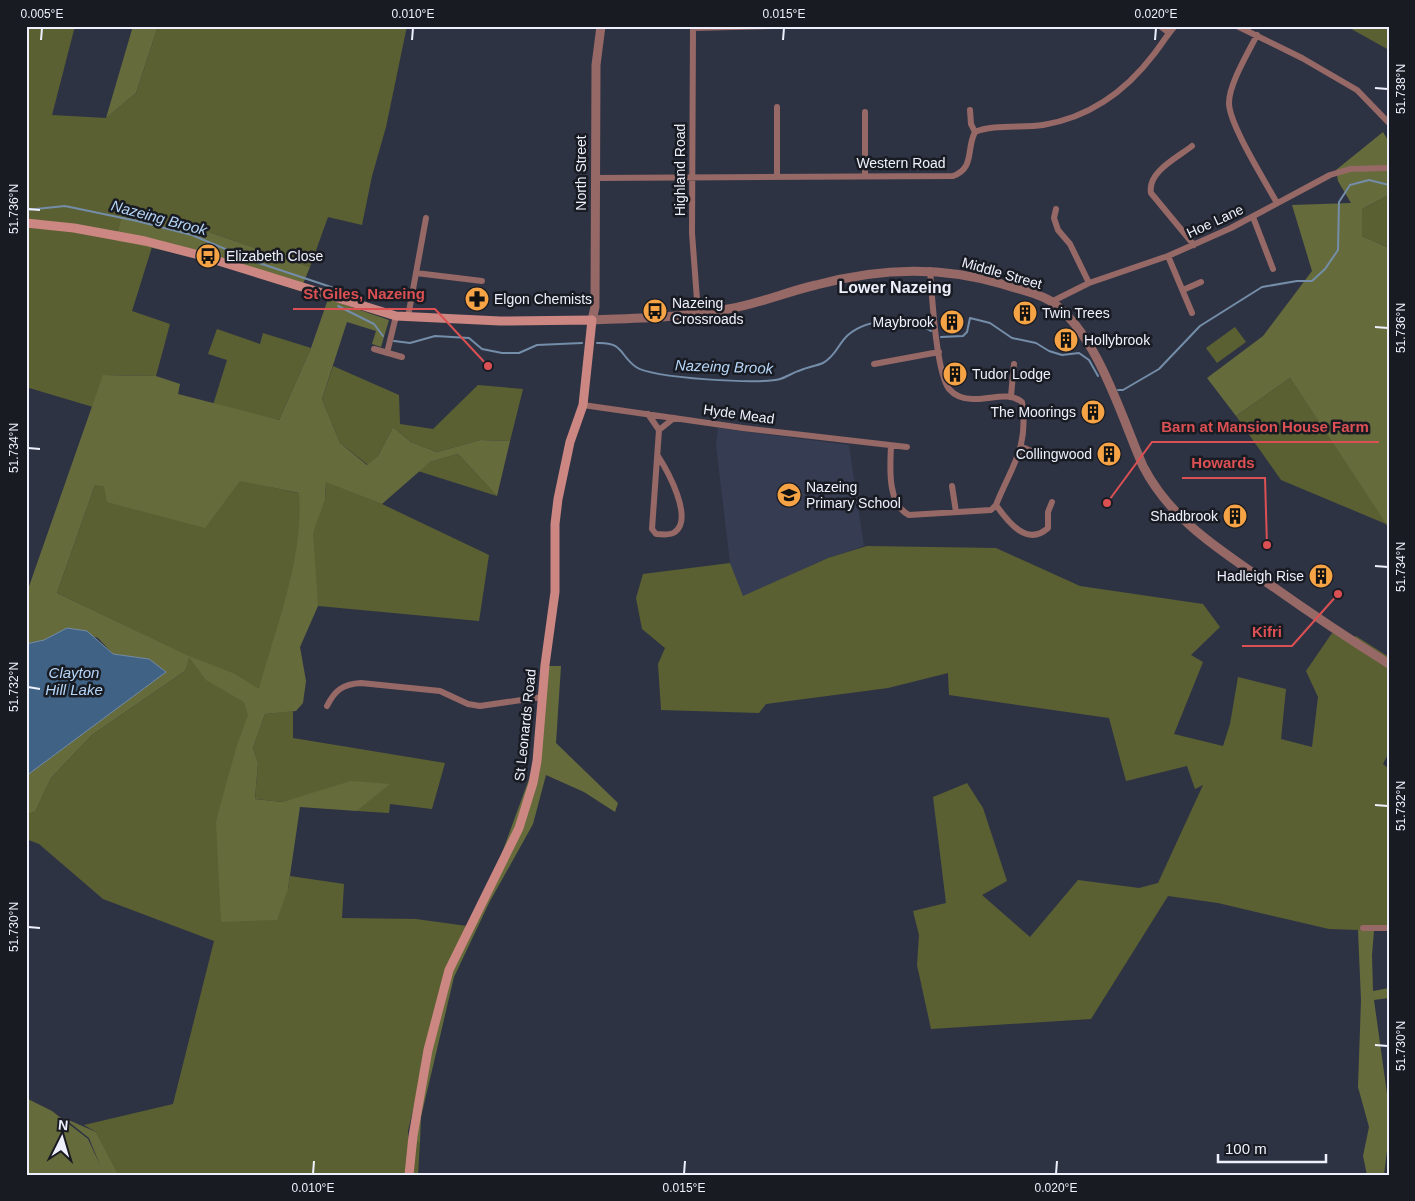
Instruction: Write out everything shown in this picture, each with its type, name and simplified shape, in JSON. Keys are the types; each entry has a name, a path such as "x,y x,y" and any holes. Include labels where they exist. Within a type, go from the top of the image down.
{"main road":[{"path":"26,222 74,228 145,241 199,255 396,316 500,321 592,320"},
{"name":"St Leonards Road","path":"409,1175 413,1136 428,1050 449,970 519,828 528,802 537,761 542,697 555,592 555,524 558,499 570,442 583,405 592,320"}],"street":[{"name":"North Street","path":"592,320 596,307 596,65 601,26"},
{"path":"693,27 773,26"},
{"path":"1160,26 1169,32"},
{"path":"970,110 971,124 974,132 981,129 1020,128 1051,124 1088,112 1121,90 1154,54 1175,26"},
{"name":"Highland Road","path":"693,27 692,233 698,314"},
{"path":"1240,27 1357,90 1389,122"},
{"path":"1256,35 1232,87 1229,104 1234,121 1276,203"},
{"path":"777,106 777,177"},
{"path":"865,112 865,176"},
{"name":"Western Road","path":"595,178 953,176 962,173 967,166 974,132"},
{"path":"1192,146 1153,177 1150,185 1152,193 1194,245"},
{"name":"Hoe Lane","path":"1051,302 1089,283 1194,245 1253,217 1330,175 1350,169 1389,168"},
{"path":"1056,208 1054,218 1058,230 1070,244 1089,283"},
{"path":"1253,217 1273,269"},
{"path":"408,317 426,218"},
{"path":"1168,256 1192,314"},
{"name":"Middle Street","path":"592,320 698,314 728,309 813,285 869,273 896,270 930,270 988,280 1051,302 1081,334 1098,361 1147,474 1174,511 1212,545 1389,664"},
{"path":"892,446 891,475 896,503 900,511 909,515 991,510 996,505 1022,448 1024,416 1022,402 1011,396 974,399 956,394 945,382 939,352 930,270"},
{"path":"416,273 482,281"},
{"path":"1183,290 1201,282"},
{"path":"387,353 396,316"},
{"path":"374,350 402,358"},
{"path":"874,364 939,352"},
{"path":"1011,396 1014,364"},
{"name":"Hyde Mead","path":"583,405 907,447"},
{"path":"648,414 659,430 652,529 656,534 674,533 678,529 681,508 676,486 658,456"},
{"path":"659,430 674,418"},
{"path":"1022,448 1045,457"},
{"path":"952,486 956,512"},
{"path":"996,505 1010,524 1020,532 1032,535 1043,533 1048,528 1048,512 1052,502"},
{"path":"327,706 332,695 340,688 350,684 361,683 440,691 468,704 480,706 542,697"},
{"path":"1363,928 1389,928"}],"shaded area":[{"name":"Nazeing Primary School","path":"718,428 849,445 864,546 825,559 743,597 730,563 716,445"}],"green space":[{"path":"26,26 75,26 52,115 106,118 136,93 158,26 407,26 386,127 372,176 362,225 328,217 310,267 125,203 152,247 132,311 170,324 156,376 104,375 93,407 26,387"},
{"path":"133,26 158,26 136,93 106,118"},
{"path":"1346,26 1389,26 1389,50"},
{"path":"1383,132 1389,142 1389,195 1362,209 1362,236 1389,248 1387,525 1290,378 1236,416 1207,378 1263,336 1312,271 1292,205 1351,203 1338,181 1336,170"},
{"path":"1389,195 1389,248 1362,236 1362,209"},
{"path":"125,203 310,267 300,291 186,256 116,241"},
{"path":"328,299 389,320 381,347 372,344 376,331 347,322 322,399 340,443 367,465 378,456 393,427 411,442 437,452 480,440 510,441 497,496 458,454 430,462 382,504 326,482 325,499 313,533 318,606 300,647 306,681 303,703 296,711 265,714 253,748 258,763 255,799 282,802 351,781 390,784 357,811 300,807 288,889 277,920 221,922 216,821 237,745 248,715 244,702 206,680 189,657 185,671 92,735 51,778 35,812 26,814 26,776 166,672 149,659 113,654 98,638 67,628 44,640 26,644 26,595 103,375 156,376 180,384 178,394 279,420 311,348","holes":["240,481 299,493 297,543 293,567 259,689 235,674 189,656 57,593 95,485 104,486 107,502 205,528"]},
{"path":"1235,327 1246,342 1217,363 1206,348"},
{"path":"217,329 260,344 263,333 311,348 279,420 213,405 227,360 208,354"},
{"path":"333,366 399,395 400,424 433,429 478,385 523,389 510,441 480,440 437,452 411,442 393,427 378,456 368,465 340,443 322,399"},
{"path":"1290,378 1387,524 1389,523 1389,529 1386,524 1281,480 1236,416"},
{"path":"458,454 497,496 418,471 430,462"},
{"path":"240,480 325,499 326,481 382,504 489,555 479,621 297,604 216,821 288,889 290,876 344,884 342,918 416,919 467,926 447,966 408,1131 408,1140 420,1142 418,1175 117,1175 96,1132 84,1125 173,1104 214,941 103,899 39,844 26,839 26,814 35,812 51,778 92,735 185,671 188,656 57,593 95,485"},
{"path":"867,546 996,548 1080,586 1203,604 1220,627 1191,655 1203,662 1174,734 1223,746 1230,724 1238,677 1286,689 1281,739 1312,747 1318,697 1306,671 1332,633 1350,639 1356,636 1389,657 1389,752 1383,764 1389,769 1389,931 1329,929 1218,903 1168,896 1091,1019 931,1029 917,965 919,935 913,911 946,903 933,797 967,783 983,808 1007,881 982,895 1030,937 1078,880 1139,888 1158,883 1203,785 1195,789 1187,766 1126,781 1109,718 949,695 948,673 888,688 766,704 759,713 661,710 658,664 665,648 642,629 636,598 643,574 730,563 743,596 828,558"},
{"path":"541,666 561,666 556,743 618,803 615,812 584,792 546,775 533,824 489,903 454,977 421,1117 420,1142 408,1141 447,966 487,894 533,768"},
{"path":"293,711 293,738 445,763 432,809 390,804 389,813 357,811 389,784 304,796 282,802 255,799 258,763 253,748 265,714"},
{"path":"1358,930 1374,931 1372,955 1373,991 1389,988 1389,998 1374,1000 1389,1108 1389,1134 1384,1175 1367,1175 1363,1156 1369,1127 1358,1087 1361,1000"},
{"path":"26,1098 52,1111 88,1139 100,1165 89,1138 64,1118 96,1132 118,1175 26,1175"}],"water":[{"name":"Clayton Hill Lake","path":"67,628 87,631 113,654 149,659 166,672 26,776 26,644 44,640"}],"waterway":[{"name":"Nazeing Brook","path":"1118,390 1123,390 1159,369 1200,326 1262,287 1297,281 1312,281 1325,269 1338,250 1339,202 1350,185 1369,180 1389,185"},
{"name":"Nazeing Brook","path":"26,210 65,206 192,235 256,262 334,288 335,292"},
{"name":"Nazeing Brook","path":"338,306 374,324 383,336"},
{"name":"Nazeing Brook","path":"941,337 963,336 967,332 970,318 990,323 1012,338 1036,343 1049,351 1062,355 1079,353 1089,360 1098,376"},
{"name":"Nazeing Brook","path":"597,343 606,343 617,347 636,367 646,371 684,377 731,381 769,381 780,379 823,363 831,357 848,335 867,325 878,322 901,321 922,326 931,331"},
{"name":"Nazeing Brook","path":"394,341 410,343 435,336 469,338 482,349 502,353 519,353 537,345 582,343"}],"place":[{"name":"Elizabeth Close","path":"208,256"},
{"name":"Elgon Chemists","path":"477,299"},
{"name":"Nazeing Crossroads","path":"655,311"},
{"name":"Twin Trees","path":"1025,313"},
{"name":"Maybrook","path":"952,322"},
{"name":"Hollybrook","path":"1066,340"},
{"name":"St Giles, Nazeing","path":"488,366"},
{"name":"Tudor Lodge","path":"955,374"},
{"name":"The Moorings","path":"1093,412"},
{"name":"Collingwood","path":"1109,454"},
{"name":"Nazeing Primary School","path":"789,495"},
{"name":"Barn at Mansion House Farm","path":"1107,503"},
{"name":"Shadbrook","path":"1235,516"},
{"name":"Howards","path":"1267,545"},
{"name":"Hadleigh Rise","path":"1321,576"},
{"name":"Kifri","path":"1338,594"}],"district":[{"name":"Lower Nazeing","path":"895,287"}]}
